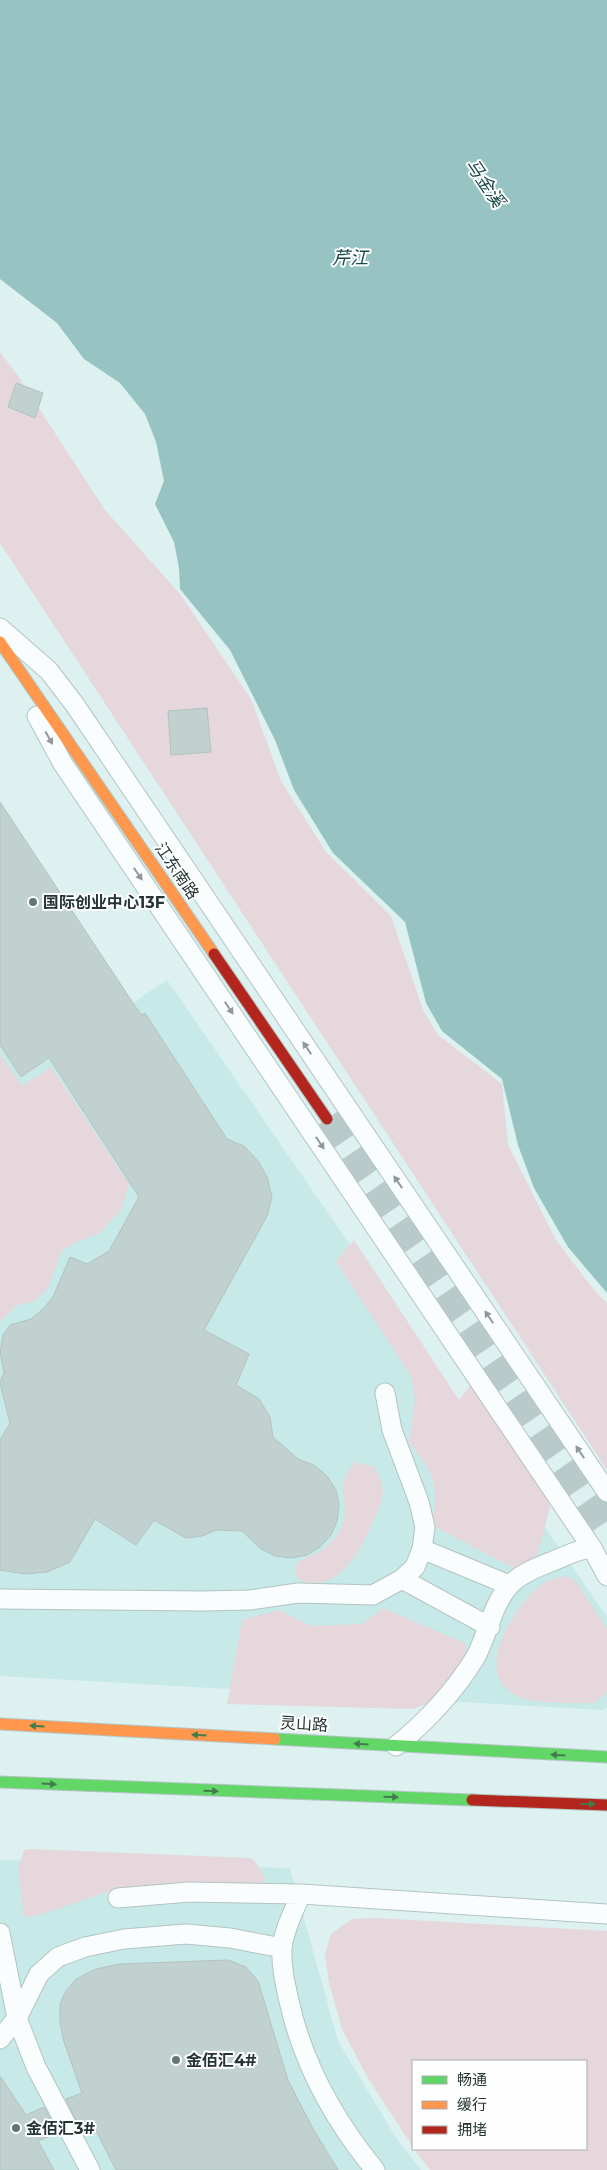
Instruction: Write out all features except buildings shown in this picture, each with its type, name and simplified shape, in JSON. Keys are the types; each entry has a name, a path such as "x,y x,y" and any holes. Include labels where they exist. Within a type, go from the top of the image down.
{"main road":[{"name":"江东南路","path":"0,642 327,1119"},
{"name":"灵山路","path":"0,1724 607,1757"},
{"path":"0,1782 607,1805"}],"lane":[{"path":"0,628 49,671 75,705 607,1492"},
{"path":"0,649 63,764 592,1548 607,1576"},
{"path":"0,1599 194,1601 250,1600 298,1594 373,1595 402,1579 415,1567 422,1549 425,1527 419,1502 392,1430 385,1393"},
{"path":"396,1746 420,1727 462,1677 476,1656 490,1627 497,1606 509,1585 528,1571 580,1549 592,1548"},
{"path":"422,1549 509,1585"},
{"path":"402,1579 490,1627"},
{"path":"118,1898 189,1892 301,1894 607,1914"},
{"path":"301,1894 290,1919 282,1948 283,1976 294,2023 315,2079 351,2140 375,2170"},
{"path":"0,1933 18,2018 36,2067 90,2170"},
{"path":"0,2039 18,2018 39,1974 58,1957 86,1947 124,1939 186,1934 230,1938 282,1948"}],"shaded area":[{"path":"0,352 16,373 105,510 180,594 251,699 281,781 326,852 391,916 423,1010 438,1035 502,1084 508,1145 556,1240 594,1290 607,1303 607,1470 0,543"},
{"path":"167,980 607,1617 607,1707 602,1710 0,1676 0,1046 21,1078"},
{"path":"0,1054 22,1086 51,1067 129,1184 122,1209 100,1233 74,1243 61,1252 48,1288 34,1302 17,1305 0,1322"},
{"path":"354,1240 459,1400 472,1383 542,1476 550,1507 538,1553 526,1565 514,1568 433,1526 435,1489 433,1481 425,1464 409,1442 415,1400 411,1376 336,1261"},
{"path":"354,1462 374,1467 382,1484 381,1502 368,1533 346,1568 336,1576 312,1583 298,1579 295,1569 299,1561 323,1549 341,1529 345,1510 343,1483"},
{"path":"564,1576 576,1581 607,1629 607,1692 594,1703 556,1703 527,1700 506,1688 502,1684 497,1672 500,1644 506,1630 523,1603 542,1584"},
{"path":"383,1608 465,1643 470,1666 448,1696 413,1709 227,1704 242,1620 279,1610 311,1626 362,1624"},
{"path":"24,1850 251,1858 261,1872 265,1889 110,1891 40,1915 24,1917 18,1869"},
{"path":"0,1860 290,1868 338,2041 396,2138 421,2170 0,2170"},
{"path":"375,1918 607,1931 607,2170 430,2170 415,2150 587,2150 587,2060 412,2060 412,2145 369,2080 342,2029 329,1982 325,1955 331,1934 352,1919"}],"water":[{"name":"芹江","path":"0,0 607,0 607,1293 568,1247 534,1188 518,1145 502,1079 442,1031 426,1003 405,922 333,853 294,790 275,740 230,650 180,589 179,568 174,542 155,504 164,481 156,442 145,414 120,383 84,359 57,323 0,279"}],"tunnel":[{"path":"327,1119 607,1527"}],"traffic: fast":[{"path":"275,1739 607,1757"},
{"path":"0,1782 472,1800"}],"traffic: slow":[{"path":"0,642 214,954"},
{"path":"0,1724 275,1739"}],"traffic: jam":[{"path":"214,954 327,1119"},
{"path":"472,1800 607,1805"}],"place":[{"name":"国际创业中心13F","path":"33,902"},
{"name":"金佰汇4#","path":"176,2060"},
{"name":"金佰汇3#","path":"16,2128"}],"water label":[{"name":"马金溪","path":"485,183"}]}
